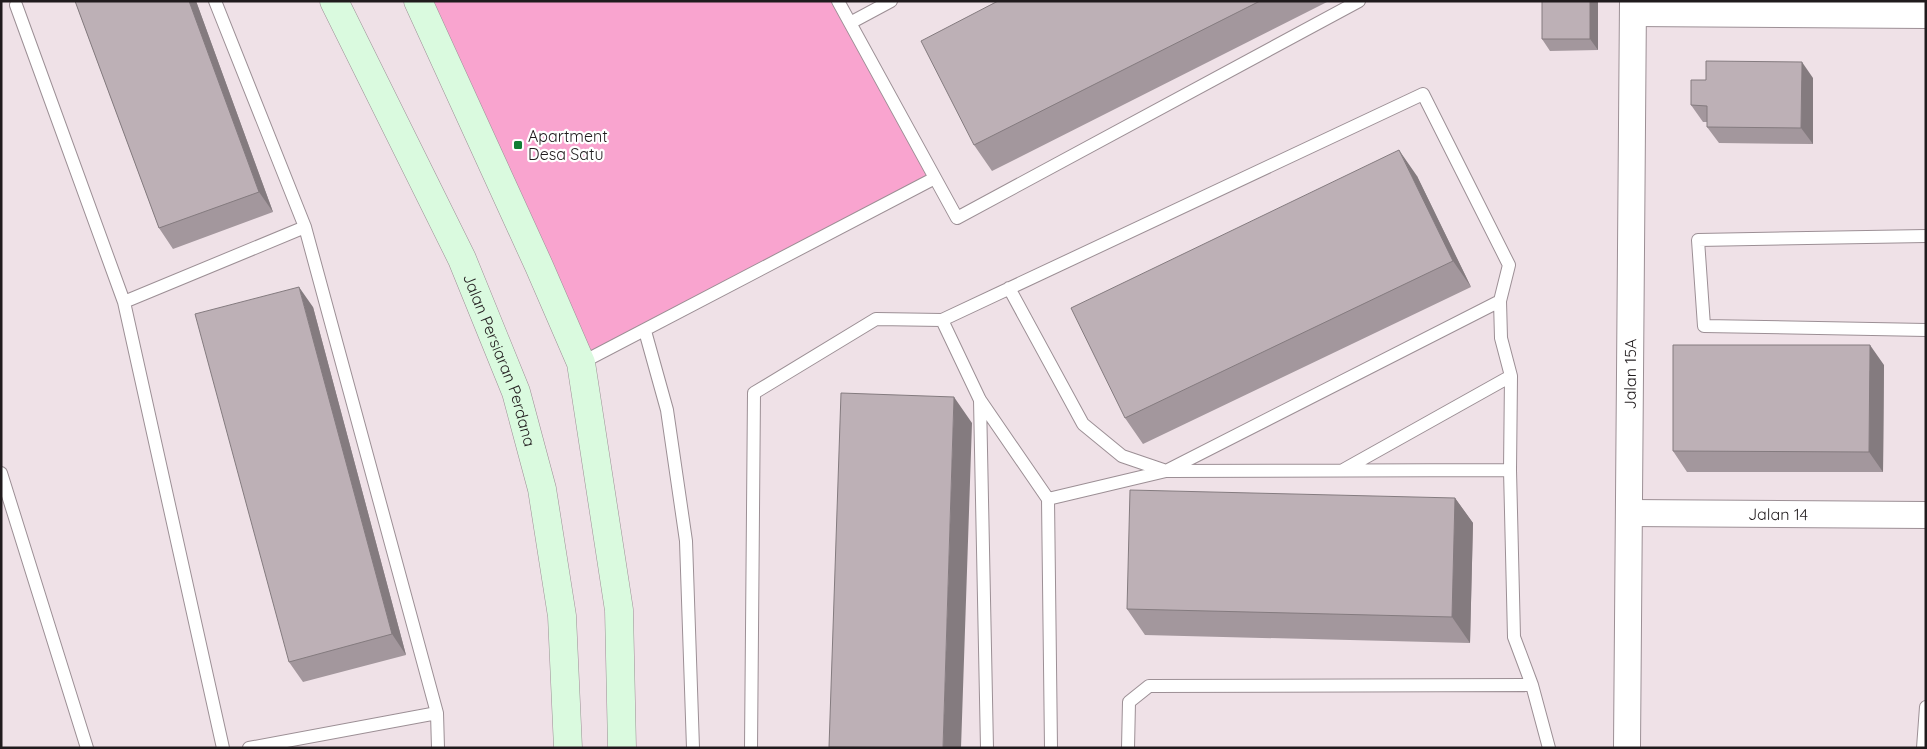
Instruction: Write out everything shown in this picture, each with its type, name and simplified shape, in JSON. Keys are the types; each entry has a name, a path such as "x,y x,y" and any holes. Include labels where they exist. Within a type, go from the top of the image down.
{"street":[{"name":"Jalan Persiaran Perdana","path":"334,1 462,259 516,392 542,489 562,616 568,748"},
{"path":"418,1 581,363 619,610 622,748"},
{"path":"1633,7 1926,15"},
{"name":"Jalan 15A","path":"1627,748 1633,7"},
{"name":"Jalan 14","path":"1629,512 1926,516"}],"lane":[{"path":"215,1 305,227 437,713 438,748"},
{"path":"838,1 957,218 1359,1"},
{"path":"850,23 891,1"},
{"path":"16,5 124,302 223,748"},
{"path":"751,748 754,393 876,319 942,320 1423,94 1509,265 1500,301 1500,338 1511,376 1510,470 1514,638 1532,686 1549,748"},
{"path":"581,363 935,178"},
{"path":"124,302 305,227"},
{"path":"1926,236 1698,240 1704,326 1926,330"},
{"path":"1009,288 1083,424 1122,456 1166,471 1500,301"},
{"path":"942,320 980,400 1048,499 1051,748"},
{"path":"645,330 666,410 686,541 693,748"},
{"path":"1341,471 1511,376"},
{"path":"980,400 986,748"},
{"path":"1048,499 1166,471 1510,470"},
{"path":"1,473 71,693 86,748"},
{"path":"1128,748 1128,702 1149,686 1532,686"},
{"path":"1923,748 1926,707"},
{"path":"249,748 437,713"}],"shaded area":[{"path":"415,1 838,1 935,178 582,361"}],"building":[{"path":"75,1 189,1 259,192 159,228"},
{"path":"998,1 1260,1 974,145 921,41"},
{"path":"1542,1 1590,1 1590,39 1542,39"},
{"path":"1706,61 1802,62 1801,128 1707,127 1707,106 1691,105 1691,80 1706,80"},
{"path":"1399,150 1453,261 1125,418 1071,308"},
{"path":"299,287 392,634 289,662 195,314"},
{"path":"1673,345 1870,345 1869,452 1673,451"},
{"path":"841,393 954,397 943,748 829,747"},
{"path":"1130,490 1455,498 1452,617 1127,609"}],"place":[{"name":"Apartment Desa Satu","path":"518,145"}]}
